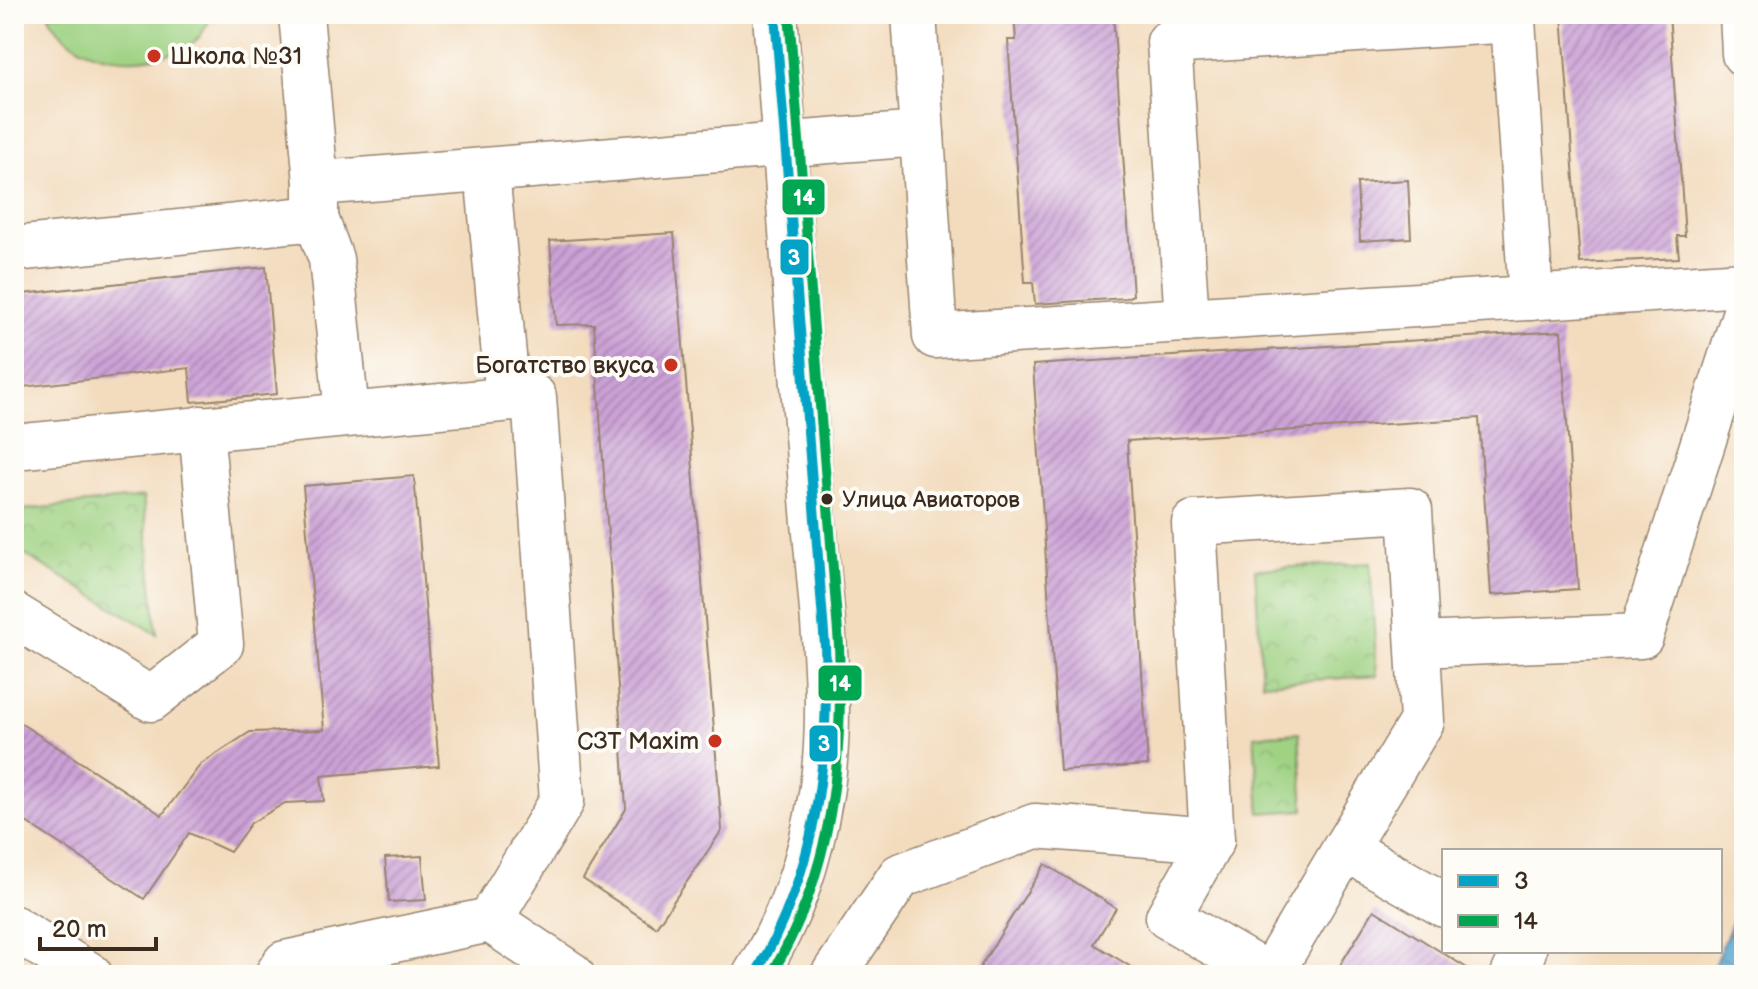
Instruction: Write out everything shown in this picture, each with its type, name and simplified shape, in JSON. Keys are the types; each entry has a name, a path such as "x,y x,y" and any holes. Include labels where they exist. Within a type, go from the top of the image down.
{"street":[{"path":"301,14 316,201 331,259 347,413"},
{"path":"775,14 817,557 825,714 822,792 813,833 794,906 764,961 820,975"},
{"path":"914,14 935,336 1744,284"},
{"path":"1742,14 1744,54"},
{"path":"1187,320 1169,42 1335,23 1513,20 1531,298"},
{"path":"14,249 487,171 784,143 922,134"},
{"path":"487,171 508,399"},
{"path":"1418,645 1641,636 1744,315"},
{"path":"14,447 534,397 562,801 490,920 386,958 285,963 277,975"},
{"path":"14,615 151,699 221,644 201,428"},
{"path":"1410,510 1422,721 1269,975 1168,917 1212,840 1194,523 1410,510"},
{"path":"833,975 900,876 1035,826 1212,840"},
{"path":"1345,848 1442,904"},
{"path":"490,920 572,975"},
{"path":"14,928 90,975"},
{"path":"1513,975 1523,953"}],"green space":[{"path":"48,14 213,14 195,42 173,52 133,59 92,53 75,44 59,31"},
{"path":"143,497 157,634 14,548 14,511"},
{"path":"1370,563 1377,676 1262,683 1255,569"},
{"path":"1299,733 1304,810 1260,813 1254,736"}],"water":[{"path":"1744,895 1744,975 1710,975 1722,953"}],"building":[{"path":"1113,14 1133,295 1126,298 1035,304 1033,282 1025,282 1008,40 1016,40 1014,16"},
{"path":"1562,14 1669,14 1685,236 1677,236 1679,258 1580,263"},
{"path":"1408,180 1411,238 1360,241 1357,183"},
{"path":"674,233 722,830 656,927 583,879 626,809 594,324 556,325 550,241"},
{"path":"266,267 277,394 192,402 189,368 14,388 14,295"},
{"path":"1561,331 1578,589 1491,595 1479,418 1127,441 1148,765 1060,771 1033,365"},
{"path":"414,476 439,766 321,776 324,801 285,803 251,823 230,852 189,833 144,899 14,814 14,719 162,815 201,764 250,732 324,730 303,486"},
{"path":"422,856 426,900 389,902 385,858"},
{"path":"1045,864 1116,908 1094,944 1144,975 975,975"},
{"path":"1374,910 1478,975 1334,975"}],"transit line":[{"name":"3","path":"755,975 776,936 805,857 821,775 826,690 775,14"},
{"name":"14","path":"771,975 792,936 821,856 836,773 840,688 789,14"}],"place":[{"name":"Школа №31","path":"154,56"},
{"name":"Богатство вкуса","path":"671,365"},
{"name":"Улица Авиаторов","path":"827,499"},
{"name":"СЗТ Maxim","path":"715,741"}]}
